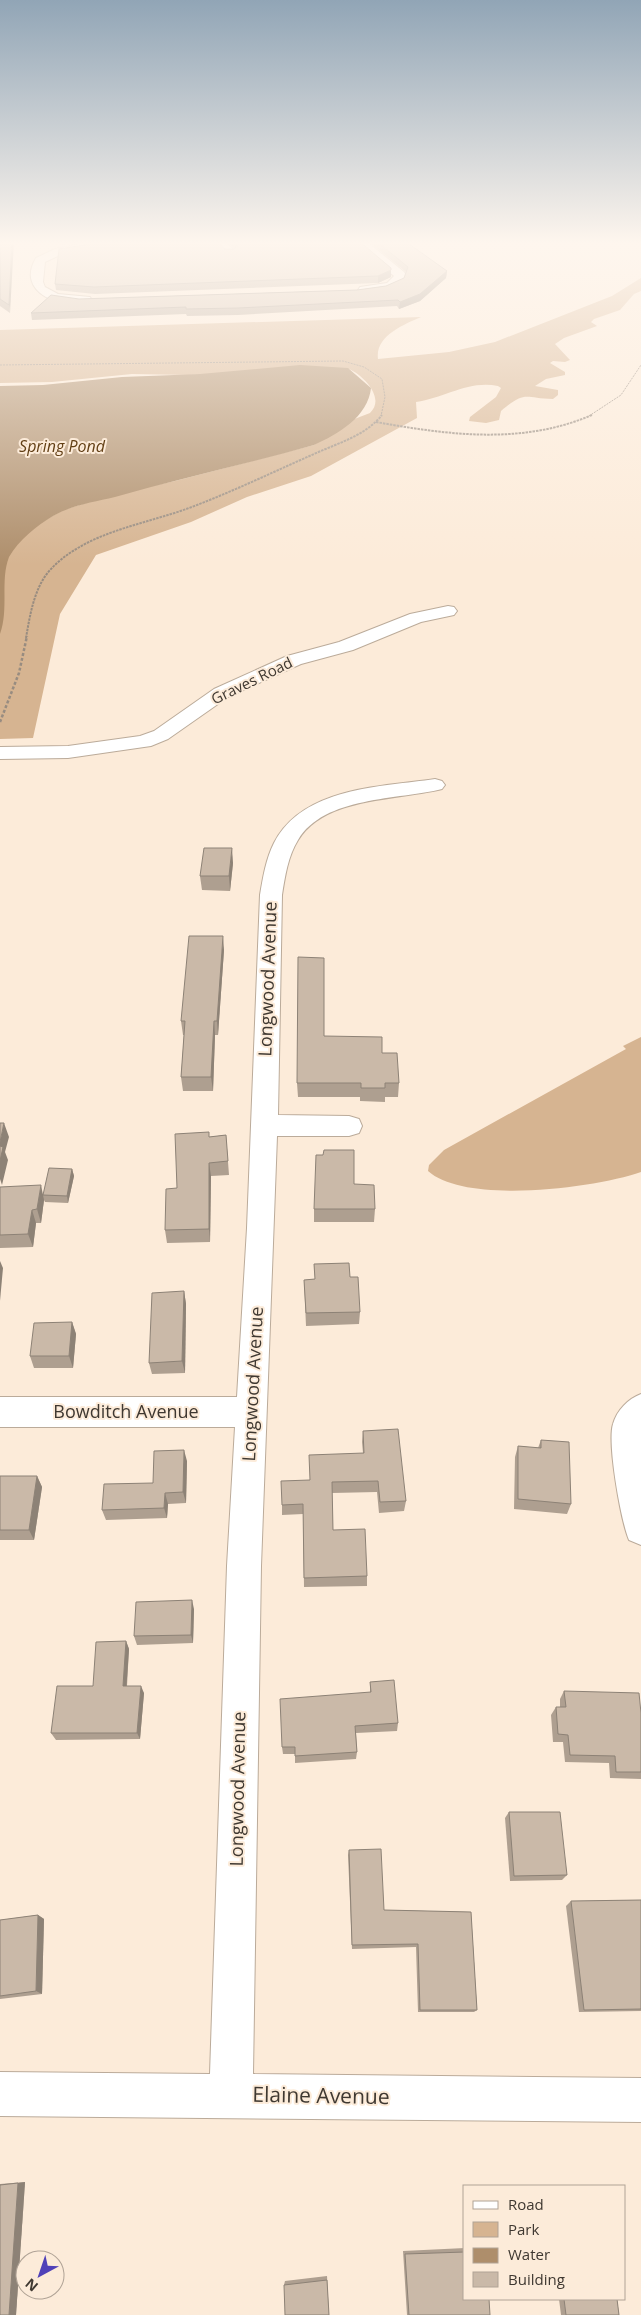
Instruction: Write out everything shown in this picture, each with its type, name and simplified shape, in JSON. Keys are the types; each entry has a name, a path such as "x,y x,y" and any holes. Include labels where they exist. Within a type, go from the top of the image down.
{"street":[{"name":"Graves Road","path":"0,754 68,752 144,742 161,736 221,693 294,660 346,646 416,618 448,612"},
{"name":"Longwood Avenue","path":"231,2094 244,1566 252,1412 271,895 276,862 295,827 310,815 326,807 380,794 435,785"},
{"path":"263,1125 349,1126"},
{"name":"Bowditch Avenue","path":"0,1412 252,1412"},
{"path":"638,1412 628,1426 629,1453 641,1528"},
{"name":"Elaine Avenue","path":"0,2094 231,2094 641,2100"}],"path":[{"path":"0,365 349,362 370,370 384,383 384,411 375,422 350,438 263,478 183,510 120,530 67,555 48,572 41,585 34,603 20,671 0,722"},
{"path":"375,422 427,432 462,435 524,434 554,429 589,415 618,398 623,393 628,380 641,365"}],"green space":[{"path":"0,349 379,349 378,359 463,349 560,349 570,360 565,362 553,361 550,363 565,372 565,375 546,379 535,386 558,390 558,395 553,399 525,397 515,400 501,411 499,420 486,423 469,421 470,417 496,397 501,388 498,386 477,385 416,402 417,418 311,476 247,497 191,522 96,555 60,614 33,738 0,739 0,546 63,510 115,494 175,481 314,445 344,423 370,413 375,401 371,388 360,376 349,369 188,375 132,374 52,382 0,383"},
{"path":"641,1037 641,1172 620,1178 563,1188 500,1190 471,1188 446,1181 428,1171 429,1165 444,1150 626,1049 623,1046"}],"water":[{"name":"Spring Pond","path":"300,365 348,368 371,388 369,398 358,416 333,436 314,445 83,504 53,516 28,534 9,557 6,566 4,615 0,634 0,386 43,385 122,377 200,374"}],"building":[{"path":"204,848 232,848 229,876 200,876"},
{"path":"189,936 223,936 217,1021 214,1021 211,1077 181,1077 185,1021 181,1021"},
{"path":"298,957 324,958 324,1036 382,1037 382,1053 397,1053 399,1083 385,1083 385,1088 361,1088 361,1083 297,1083"},
{"path":"0,1123 4,1123 0,1142"},
{"path":"209,1132 209,1137 226,1135 228,1161 209,1163 209,1229 165,1230 166,1189 177,1188 175,1134"},
{"path":"0,1146 3,1147 0,1161"},
{"path":"324,1150 354,1150 354,1184 374,1185 375,1209 314,1209 316,1155 323,1155"},
{"path":"49,1168 72,1169 67,1196 43,1195"},
{"path":"41,1185 37,1209 32,1210 28,1234 0,1235 0,1187"},
{"path":"349,1263 350,1277 358,1277 360,1312 306,1313 304,1280 315,1279 314,1264"},
{"path":"184,1291 182,1361 149,1363 152,1293"},
{"path":"72,1322 69,1356 30,1356 34,1323"},
{"path":"398,1429 406,1501 380,1502 378,1481 332,1482 333,1530 365,1529 367,1576 304,1578 303,1504 282,1505 281,1481 310,1480 309,1455 364,1453 363,1431"},
{"path":"541,1440 569,1442 571,1504 518,1499 518,1446 541,1448"},
{"path":"184,1450 183,1492 165,1493 164,1508 102,1510 104,1484 153,1483 154,1451"},
{"path":"0,1476 37,1476 29,1530 0,1530"},
{"path":"192,1600 191,1635 134,1636 136,1602"},
{"path":"126,1641 123,1686 141,1686 137,1733 51,1733 57,1686 93,1686 96,1642"},
{"path":"394,1680 398,1723 355,1726 357,1752 295,1756 295,1747 282,1747 280,1699 371,1692 370,1682"},
{"path":"564,1691 639,1693 641,1772 616,1772 615,1756 570,1755 568,1735 558,1734 556,1707 566,1707"},
{"path":"509,1812 560,1812 567,1875 514,1876"},
{"path":"381,1849 384,1910 471,1912 477,2010 420,2010 418,1944 352,1945 349,1850"},
{"path":"641,1900 641,2009 584,2010 571,1901"},
{"path":"38,1915 36,1991 0,1996 0,1920"},
{"path":"18,2183 9,2315 0,2315 0,2185"},
{"path":"463,2252 463,2300 489,2300 490,2315 409,2315 405,2254"},
{"path":"327,2280 329,2315 285,2315 284,2285"},
{"path":"564,2300 617,2300 619,2315 566,2315"}]}
